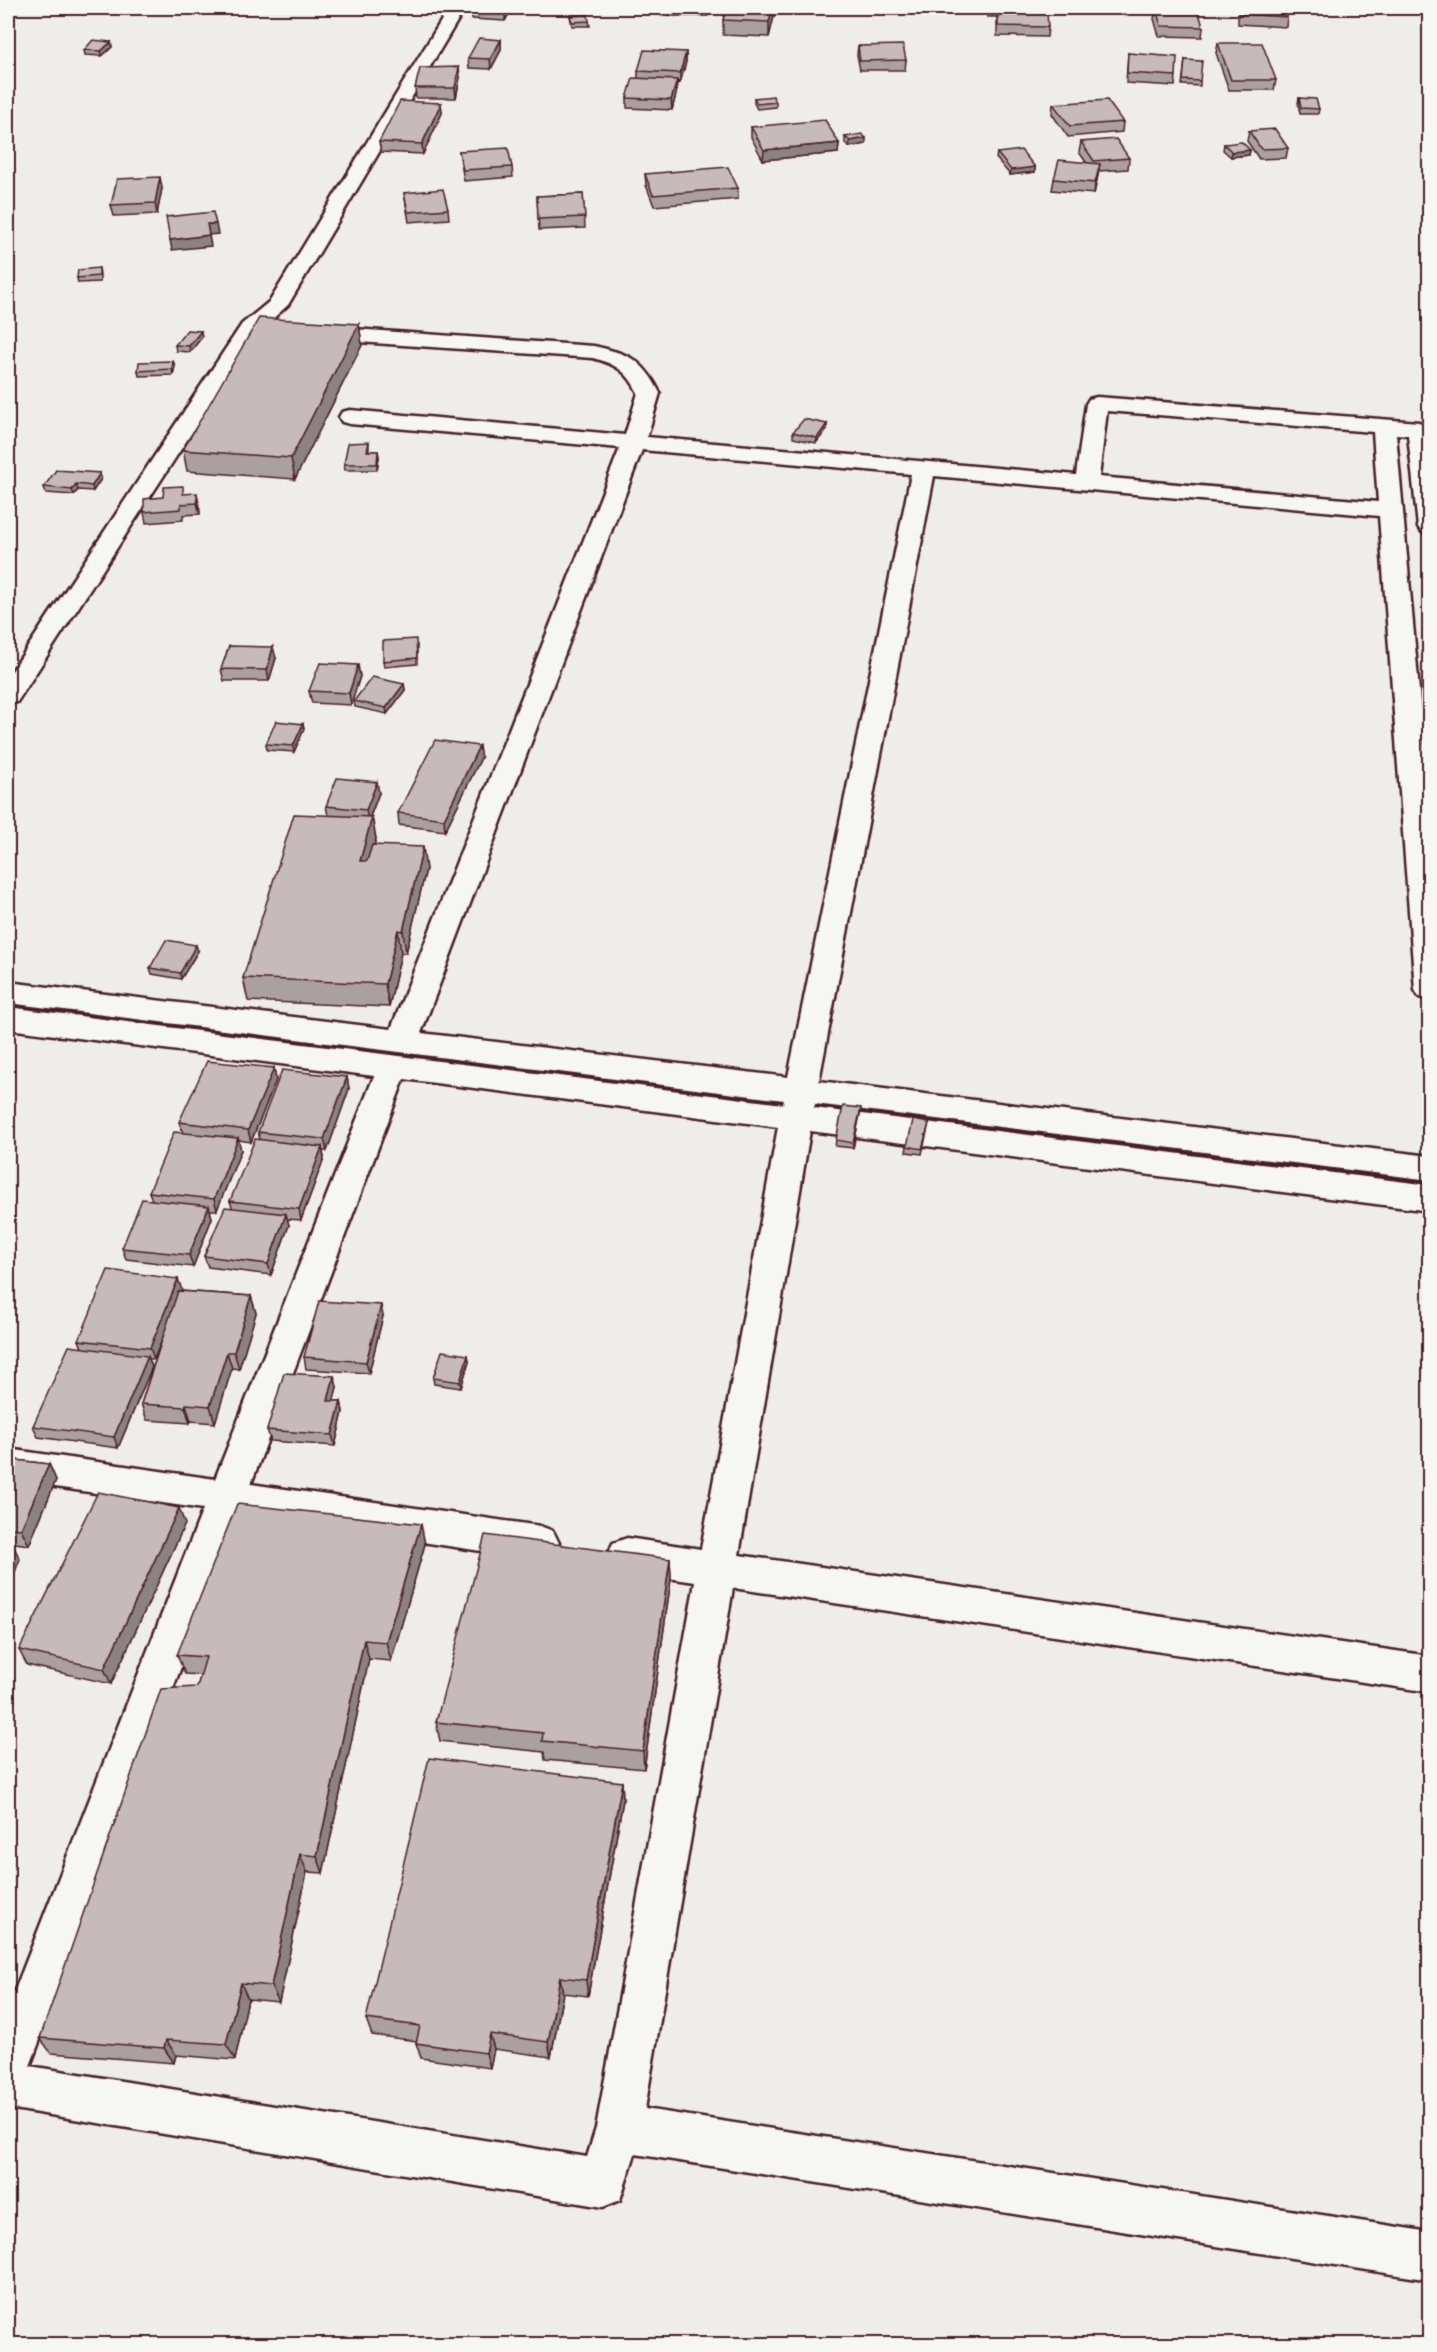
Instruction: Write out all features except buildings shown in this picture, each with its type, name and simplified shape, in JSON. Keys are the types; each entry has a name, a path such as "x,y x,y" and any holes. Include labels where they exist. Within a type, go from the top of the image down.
{"street":[{"path":"8,696 249,328 278,304 457,8"},
{"path":"8,2064 634,442 649,393 640,373 624,359 594,352 249,328"},
{"path":"1087,482 1097,404 1419,429 1430,527"},
{"path":"350,417 1391,510"},
{"path":"1384,426 1430,990"},
{"path":"8,2085 603,2183 619,2128 799,1104 924,467"},
{"path":"8,993 397,1054"},
{"path":"8,1018 397,1054 799,1104 1430,1168"},
{"path":"799,1104 1430,1198"},
{"path":"8,1464 1430,1674"},
{"path":"619,2128 1430,2256"}]}
